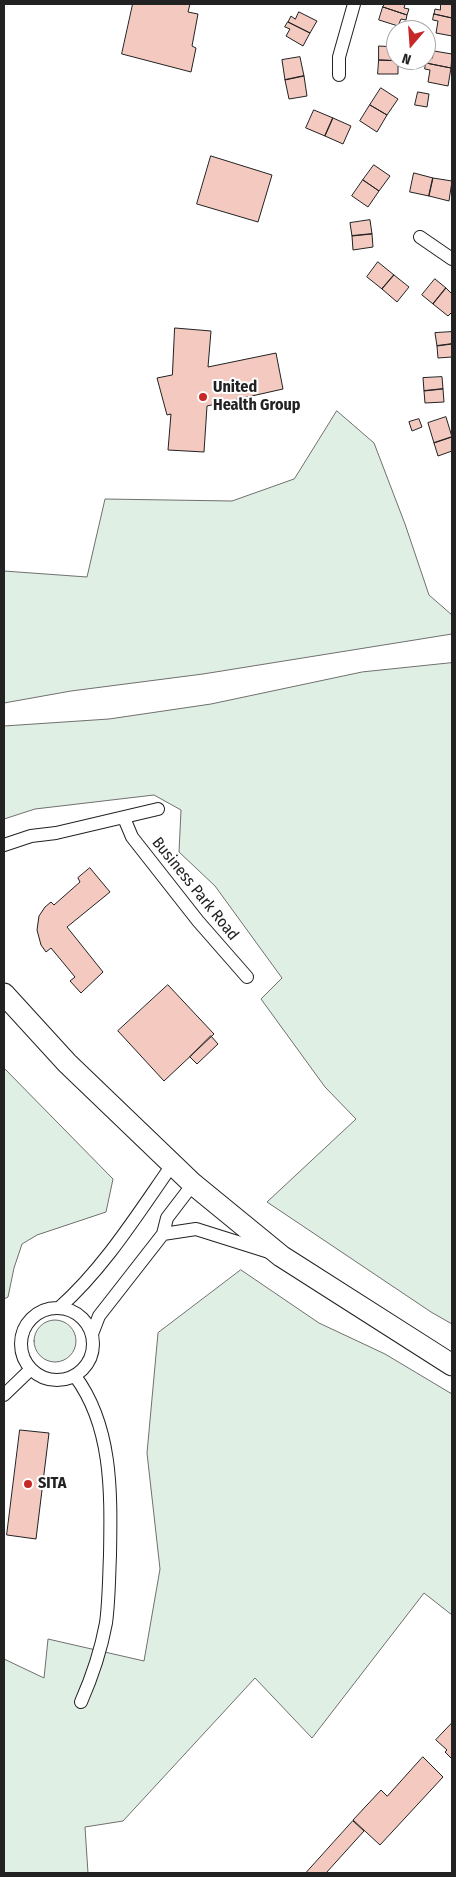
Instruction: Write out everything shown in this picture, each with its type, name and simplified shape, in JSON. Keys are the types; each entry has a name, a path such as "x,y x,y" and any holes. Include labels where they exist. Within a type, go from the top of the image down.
{"main road":[{"path":"4,994 67,1063 193,1184 281,1256 452,1365"}],"street":[{"path":"339,75 339,57 354,4"},
{"path":"420,237 452,259"},
{"path":"4,845 31,836 56,833 158,809"},
{"name":"Business Park Road","path":"124,818 132,837 198,921 247,977"},
{"path":"59,1308 80,1290 115,1247 172,1165"},
{"path":"92,1334 99,1316 163,1234 168,1218 193,1184"},
{"path":"163,1234 196,1229 281,1256"},
{"path":"51,1308 59,1308 70,1310 87,1324 92,1334 93,1346 90,1358 84,1368 75,1376 51,1380 30,1369 22,1356 21,1348 26,1325 37,1314 51,1308"},
{"path":"4,1395 30,1369"},
{"path":"75,1376 82,1386 104,1440 110,1486 111,1512 106,1622 92,1678 81,1702"}],"green space":[{"path":"337,411 374,443 405,524 429,595 452,615 452,634 203,674 71,691 4,703 4,571 87,577 105,499 232,501 294,479"},
{"path":"452,663 452,1324 431,1312 267,1202 356,1119 325,1087 261,999 282,978 215,886 179,852 181,810 154,795 35,809 4,819 4,726 109,719 211,704 362,672"},
{"path":"4,1068 113,1179 106,1212 37,1235 22,1244 14,1268 8,1297 4,1299"},
{"path":"241,1270 319,1323 385,1354 452,1394 452,1615 424,1593 312,1738 255,1678 123,1821 85,1827 88,1873 4,1873 4,1659 44,1678 48,1639 144,1661 160,1569 147,1453 158,1333"},
{"path":"55,1320 70,1326 76,1341 70,1356 55,1362 40,1356 34,1341 40,1326"}],"building":[{"path":"133,4 190,4 188,12 198,14 192,46 196,48 191,72 122,54"},
{"path":"385,4 405,4 404,8 409,9 407,15 383,7"},
{"path":"441,4 452,4 452,18 434,14 435,9 440,10"},
{"path":"383,7 407,15 406,20 386,20 386,22 379,20"},
{"path":"299,12 317,21 310,33 288,22 291,16 295,19"},
{"path":"434,14 452,18 452,36 436,33 438,21 433,20"},
{"path":"288,22 310,33 303,46 286,36 290,29 285,27"},
{"path":"379,46 386,46 386,60 379,60"},
{"path":"436,51 452,54 451,68 436,65"},
{"path":"300,57 304,76 285,80 282,60"},
{"path":"379,60 386,60 386,70 398,70 398,74 378,74"},
{"path":"436,65 451,68 448,86 428,82 430,70 436,70"},
{"path":"304,76 307,96 289,99 285,80"},
{"path":"381,88 398,99 387,115 370,105"},
{"path":"418,92 429,94 427,107 415,105"},
{"path":"370,105 387,115 377,132 360,121"},
{"path":"314,110 333,118 325,136 306,128"},
{"path":"333,118 351,126 343,144 325,136"},
{"path":"211,156 272,175 258,222 197,204"},
{"path":"374,165 390,176 379,191 363,180"},
{"path":"414,173 433,178 429,196 410,192"},
{"path":"433,178 452,181 449,201 429,196"},
{"path":"363,180 379,191 368,207 352,196"},
{"path":"370,220 372,234 352,236 350,223"},
{"path":"372,234 373,247 353,250 352,236"},
{"path":"378,262 394,275 382,289 367,277"},
{"path":"394,275 409,287 397,302 382,289"},
{"path":"435,279 446,288 433,304 422,295"},
{"path":"446,288 452,294 452,312 448,316 433,304"},
{"name":"United Health Group","path":"175,328 211,331 208,367 276,353 283,389 207,406 204,452 168,450 171,414 167,415 157,378 172,375"},
{"path":"452,332 452,344 437,346 435,333"},
{"path":"452,344 452,357 438,358 437,346"},
{"path":"442,377 443,389 424,391 423,378"},
{"path":"443,389 444,402 425,403 424,391"},
{"path":"446,417 452,437 434,443 428,423"},
{"path":"419,419 422,427 412,431 409,422"},
{"path":"452,437 452,451 438,456 434,443"},
{"path":"90,868 110,892 67,927 103,972 81,993 70,981 75,977 51,948 46,952 41,945 37,930 39,916 45,907 51,902 54,905 80,882 78,878"},
{"path":"168,985 214,1034 164,1081 118,1031"},
{"path":"211,1036 218,1044 197,1064 190,1057"},
{"name":"SITA","path":"20,1430 49,1433 36,1539 7,1535"},
{"path":"452,1723 452,1759 445,1752 447,1750 436,1740"},
{"path":"423,1757 443,1777 380,1845 353,1820 381,1790 387,1796"},
{"path":"353,1821 364,1831 326,1873 306,1873"}],"place":[{"name":"United Health Group","path":"203,397"},
{"name":"SITA","path":"28,1484"}]}
